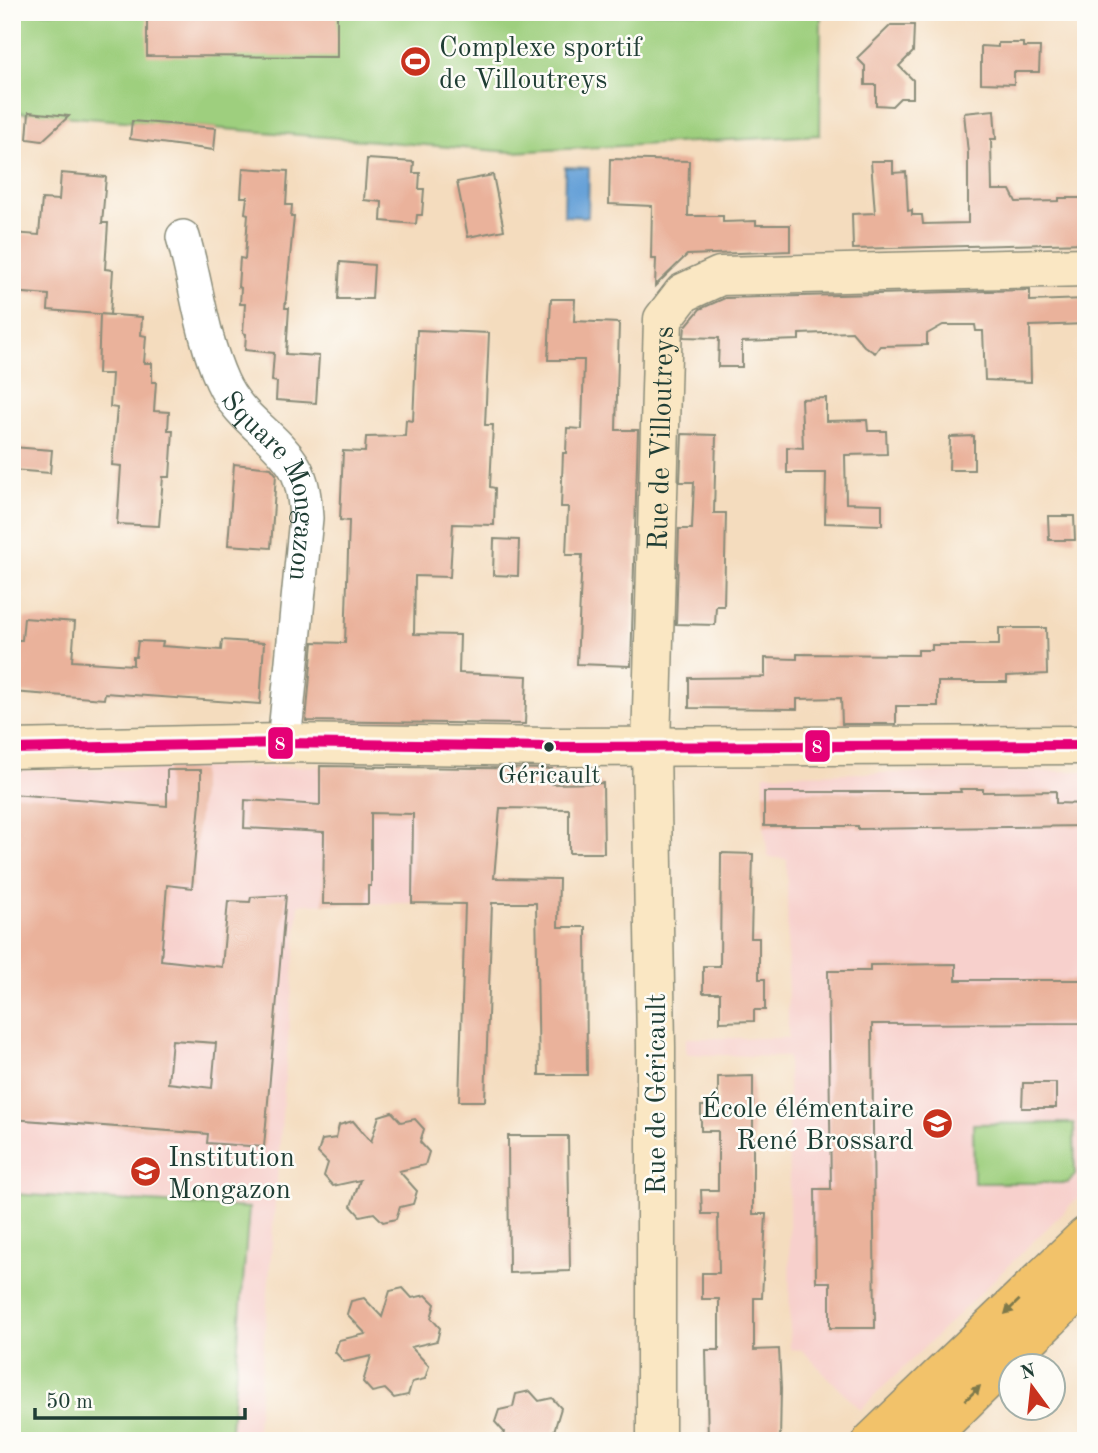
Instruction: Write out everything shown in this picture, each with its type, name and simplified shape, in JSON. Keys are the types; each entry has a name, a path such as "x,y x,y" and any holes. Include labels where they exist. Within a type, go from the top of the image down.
{"main road":[{"path":"872,1441 1086,1236"},
{"path":"925,1441 1086,1283"}],"street":[{"name":"Square Mongazon","path":"183,237 205,337 222,382 234,404 295,467 305,499 306,518 284,743"},
{"name":"Rue de Villoutreys","path":"651,746 663,319 683,293 720,276 1086,267"},
{"path":"12,749 284,743 550,747 1086,746"},
{"name":"Rue de Géricault","path":"651,746 656,1046 656,1441"}],"shaded area":[{"name":"Institution Mongazon","path":"413,767 412,903 299,904 256,1441 12,1441 12,771"},
{"name":"École élémentaire René Brossard","path":"1086,771 1086,1190 860,1410 802,1350 790,1349 788,1057 686,1054 686,1038 788,1038 787,859 768,857 764,826 764,774"}],"green space":[{"name":"Complexe sportif de Villoutreys","path":"12,12 821,12 820,135 512,152 12,112"},
{"path":"1074,1123 1075,1175 1068,1183 974,1183 973,1124"},
{"path":"12,1194 249,1208 230,1441 12,1441"}],"water":[{"path":"565,167 589,168 588,217 564,216"}],"building":[{"path":"147,12 337,12 337,57 147,56"},
{"path":"891,25 914,25 913,52 899,66 913,80 913,98 900,98 892,106 876,105 876,85 865,85 865,66 857,58"},
{"path":"998,43 1023,43 1023,47 1040,47 1039,72 1014,72 1014,84 981,83 981,46 998,47"},
{"path":"994,110 996,139 991,139 992,190 1010,190 1016,202 1086,198 1086,243 853,249 852,214 875,213 871,161 893,161 893,173 906,172 908,211 912,210 912,215 922,215 923,224 968,223 968,153 964,113"},
{"path":"29,112 69,116 42,141 27,139"},
{"path":"132,121 216,128 214,150 130,139"},
{"path":"367,159 414,162 413,173 420,173 419,189 424,189 422,215 417,215 416,224 381,221 382,202 364,200"},
{"path":"610,159 689,161 688,216 723,216 723,222 756,221 756,225 790,225 790,251 687,255 655,286 656,259 651,259 652,206 609,204"},
{"path":"243,168 288,171 286,205 292,205 291,217 294,217 285,308 289,308 286,354 319,356 316,403 276,400 277,382 272,381 274,353 245,350 245,304 240,304 241,288 238,287 240,258 245,259 248,214 245,213 247,197 241,197"},
{"path":"61,173 106,177 102,223 108,223 105,269 113,270 110,315 48,310 49,295 12,292 12,233 39,235 42,199 59,200"},
{"path":"493,175 504,230 468,237 457,182"},
{"path":"340,262 374,265 372,299 338,299"},
{"path":"1030,290 1030,301 1086,299 1086,324 1030,326 1031,382 985,380 983,331 976,331 975,325 943,325 927,334 927,345 880,346 875,353 864,346 852,332 799,334 799,340 742,342 742,367 718,367 719,338 684,337 685,327 700,309 725,298"},
{"path":"551,299 575,299 574,321 619,323 616,430 638,430 631,666 577,664 582,555 566,555 568,507 561,507 567,428 582,429 584,360 548,360"},
{"path":"100,314 142,317 141,335 146,336 144,363 152,363 152,382 156,382 154,411 169,412 168,430 173,430 170,477 163,477 159,526 117,524 121,466 112,465 117,408 110,407 112,374 98,374"},
{"path":"417,330 489,333 485,425 493,425 490,487 495,488 494,525 453,524 450,577 415,576 414,634 460,635 459,673 527,676 525,724 306,721 313,642 345,643 349,521 340,520 343,451 365,452 366,437 405,436 406,420 413,421"},
{"path":"826,398 826,421 867,420 868,431 886,431 887,454 845,455 846,503 882,504 882,525 825,523 826,473 787,473 787,447 803,448 801,399"},
{"path":"682,434 716,435 714,513 726,513 724,606 716,606 715,625 676,624 679,529 692,529 694,482 680,482"},
{"path":"974,436 974,470 949,470 950,437"},
{"path":"12,447 52,450 50,473 12,470"},
{"path":"234,464 271,468 276,474 271,548 228,545"},
{"path":"1048,516 1074,516 1075,540 1049,540"},
{"path":"494,539 519,540 518,576 493,575"},
{"path":"24,618 75,622 72,661 133,665 138,641 163,642 162,646 221,650 222,640 264,643 260,704 105,693 104,699 12,692 12,640 22,640"},
{"path":"999,628 1046,628 1047,674 1007,676 1007,682 938,682 938,706 896,706 896,724 842,724 841,698 797,699 797,709 689,708 689,678 765,677 765,658 797,659 797,654 918,655 918,650 932,650 932,645 999,645"},
{"path":"320,766 552,769 552,784 603,783 604,853 569,853 569,809 500,808 494,878 559,879 558,927 586,927 587,1075 539,1075 536,903 492,903 485,1101 459,1101 465,904 412,903 413,814 371,813 371,886 368,886 368,904 323,904 324,832 244,828 245,800 320,805"},
{"path":"167,770 201,770 192,888 167,885 161,960 222,967 228,901 250,902 251,897 286,895 264,1147 207,1143 208,1134 12,1119 12,794 167,806","holes":["172,1040 216,1043 212,1088 168,1083"]},
{"path":"960,789 983,789 983,792 1056,791 1056,803 1086,804 1086,826 858,829 858,826 764,826 764,792 961,792"},
{"path":"721,853 753,854 751,938 759,938 759,979 765,979 765,1010 754,1010 754,1021 720,1022 720,993 703,993 703,966 720,966"},
{"path":"956,964 956,980 1086,980 1086,1023 872,1024 875,1328 830,1328 830,1282 816,1282 815,1189 831,1189 828,971 870,971 870,965"},
{"path":"753,1076 753,1214 766,1214 762,1298 754,1298 754,1350 779,1349 780,1441 708,1441 706,1350 719,1350 719,1299 702,1299 702,1273 719,1273 718,1214 702,1214 701,1190 718,1190 718,1131 701,1131 701,1106 718,1106 718,1077"},
{"path":"1023,1083 1056,1083 1056,1108 1022,1108"},
{"path":"392,1112 401,1122 415,1119 424,1129 420,1142 429,1152 425,1165 399,1171 417,1191 413,1204 400,1207 396,1219 383,1222 374,1213 360,1216 351,1206 360,1180 333,1186 324,1176 328,1163 318,1153 322,1140 336,1138 339,1125 353,1121 371,1142 379,1116"},
{"path":"508,1136 568,1136 570,1271 509,1273"},
{"path":"403,1288 412,1298 426,1295 435,1304 431,1318 440,1328 437,1341 411,1347 429,1366 425,1379 412,1382 408,1395 394,1398 385,1389 372,1392 363,1382 371,1356 344,1362 335,1352 339,1340 366,1334 347,1314 351,1301 364,1298 382,1317 390,1291"},
{"path":"530,1391 539,1401 552,1398 561,1408 551,1441 502,1441 504,1432 495,1422 499,1410 513,1407 516,1394"}],"transit line":[{"name":"8","path":"12,749 284,743 550,747 1086,745"}],"place":[{"name":"Complexe sportif de Villoutreys","path":"416,62"},
{"name":"Géricault","path":"549,747"},
{"name":"École élémentaire René Brossard","path":"937,1123"},
{"name":"Institution Mongazon","path":"145,1172"}]}
